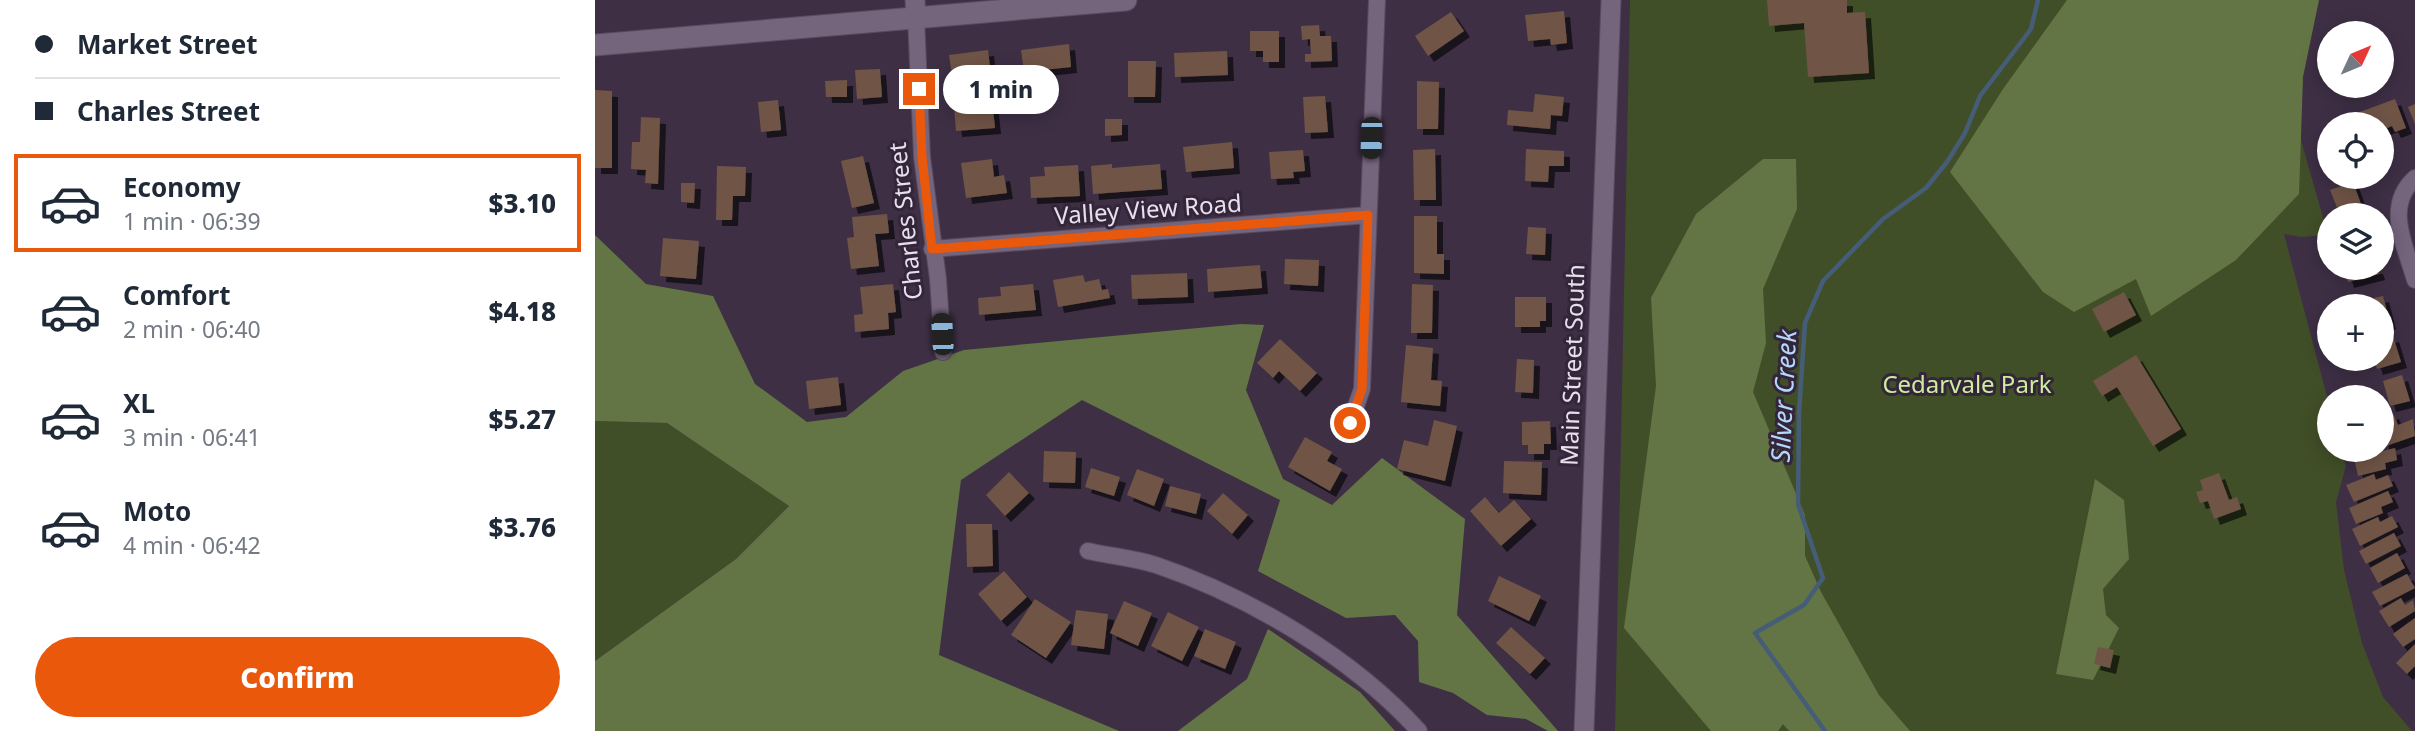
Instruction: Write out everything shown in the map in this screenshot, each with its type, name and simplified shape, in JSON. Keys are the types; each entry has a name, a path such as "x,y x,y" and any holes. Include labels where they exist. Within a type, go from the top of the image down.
{"main road":[{"path":"595,45 915,9 1126,0"}],"street":[{"path":"1350,423 1362,389 1377,0"},
{"name":"Main Street South","path":"1584,731 1611,0"},
{"name":"Charles Street","path":"915,9 922,157 938,279 943,352"},
{"path":"2411,182 2397,214 2415,280"},
{"name":"Valley View Road","path":"932,249 1368,215"},
{"path":"1088,551 1154,564 1236,597 1295,631 1373,685 1419,731"}],"green space":[{"name":"Cedarvale Park","path":"1630,0 2261,0 2319,203 2317,236 2284,234 2317,359 2317,371 2320,371 2324,385 2317,385 2317,462 2345,462 2336,502 2344,570 2362,643 2383,697 2412,731 1615,731"},
{"path":"2067,0 2319,0 2303,77 2299,194 2236,260 2151,316 2136,279 2074,312 2043,292 1950,172 2003,89"},
{"path":"1763,159 1796,159 1797,209 1763,289 1766,343 1753,392 1805,515 1805,556 1821,592 1879,695 1910,731 1789,731 1783,724 1778,731 1711,731 1624,628 1656,386 1651,298 1696,214"},
{"path":"595,235 646,284 713,296 755,384 807,422 846,417 903,371 964,350 1241,324 1264,325 1246,390 1283,479 1332,505 1382,458 1465,519 1457,615 1558,731 1548,731 1526,719 1487,715 1453,693 1419,682 1418,641 1395,615 1346,618 1258,571 1280,500 1082,400 961,480 939,655 1119,731 595,731 595,661 736,559 789,506 667,423 595,421"},
{"path":"595,421 667,423 789,506 736,559 595,661"},
{"path":"2095,479 2124,500 2129,559 2103,589 2106,615 2119,628 2093,680 2056,674"},
{"path":"1268,629 1360,692 1395,731 1178,731 1247,679"}],"building":[{"path":"1767,0 1847,0 1847,13 1865,12 1869,73 1808,77 1804,23 1769,26"},
{"path":"1564,11 1567,43 1551,45 1550,39 1528,41 1525,15"},
{"path":"1451,12 1464,31 1428,56 1415,36"},
{"path":"1319,25 1320,36 1331,36 1332,61 1305,62 1305,54 1311,54 1310,39 1302,40 1301,26"},
{"path":"1250,31 1279,31 1279,62 1263,62 1263,51 1250,51"},
{"path":"1069,44 1071,67 1024,72 1021,50"},
{"path":"988,50 992,84 954,89 949,55"},
{"path":"1227,51 1228,75 1175,77 1174,53"},
{"path":"1128,61 1156,61 1155,97 1128,97"},
{"path":"880,69 882,97 857,99 855,70"},
{"path":"847,80 847,97 826,97 825,81"},
{"path":"1417,81 1439,82 1438,129 1417,129"},
{"path":"595,90 612,91 612,168 595,168"},
{"path":"991,90 995,128 956,131 953,94"},
{"path":"1535,94 1564,97 1562,116 1551,115 1550,129 1507,125 1508,110 1533,112"},
{"path":"1325,96 1328,132 1305,133 1303,97"},
{"path":"2395,99 2406,128 2395,132 2394,112 2360,112"},
{"path":"778,100 781,130 761,132 758,102"},
{"path":"2415,104 2415,124 2408,107"},
{"path":"641,117 660,118 658,184 645,183 646,170 631,169 632,142 640,142"},
{"path":"1105,119 1122,119 1122,135 1105,136"},
{"path":"1232,142 1234,168 1186,172 1183,147"},
{"path":"1435,149 1436,200 1414,200 1413,150"},
{"path":"1526,149 1564,151 1564,166 1549,166 1548,182 1525,181"},
{"path":"1303,150 1305,171 1293,172 1294,178 1271,179 1269,152"},
{"path":"863,156 874,203 852,208 841,161"},
{"path":"992,159 994,177 1004,175 1007,193 966,198 961,163"},
{"path":"1112,164 1112,168 1160,164 1162,189 1093,194 1091,166"},
{"path":"1078,165 1080,196 1031,198 1030,177 1045,176 1044,167"},
{"path":"717,166 746,167 745,196 733,196 732,220 716,220"},
{"path":"681,183 695,183 694,203 681,202"},
{"path":"2356,189 2361,203 2335,203 2330,190"},
{"path":"887,214 889,233 875,234 879,266 851,269 847,238 854,237 852,217"},
{"path":"1414,216 1437,216 1437,254 1444,254 1444,274 1414,273"},
{"path":"1528,227 1546,228 1545,255 1526,254"},
{"path":"663,238 699,241 696,279 660,276"},
{"path":"1285,259 1319,260 1318,286 1284,284"},
{"path":"1260,265 1262,288 1208,292 1207,269"},
{"path":"1187,273 1188,297 1132,299 1131,275"},
{"path":"1083,275 1085,282 1099,279 1102,290 1108,289 1110,298 1058,307 1053,280"},
{"path":"893,284 896,312 888,313 889,329 855,332 854,315 863,314 860,287"},
{"path":"1033,284 1036,310 979,315 978,298 1001,296 1000,287"},
{"path":"1412,284 1433,285 1432,333 1411,333"},
{"path":"2124,292 2136,315 2104,332 2092,309"},
{"path":"1515,297 1546,297 1546,321 1540,321 1540,327 1515,327"},
{"path":"1280,339 1317,373 1300,391 1279,371 1273,378 1257,363"},
{"path":"2394,339 2401,362 2394,364"},
{"path":"1406,345 1433,348 1431,380 1442,381 1440,406 1401,402"},
{"path":"2136,355 2181,429 2153,446 2117,387 2102,396 2093,381"},
{"path":"1517,359 1534,360 1533,393 1515,392"},
{"path":"2402,375 2410,401 2394,405 2394,385 2384,385 2383,381"},
{"path":"838,377 841,405 809,409 806,381"},
{"path":"2394,415 2398,425 2413,419 2415,436 2394,443"},
{"path":"1434,420 1457,426 1445,481 1397,469 1404,440 1428,446"},
{"path":"1550,421 1551,444 1544,444 1544,454 1528,454 1528,445 1522,445 1522,422"},
{"path":"1305,437 1332,452 1327,461 1342,469 1330,491 1288,467"},
{"path":"1044,451 1076,452 1075,483 1043,482"},
{"path":"1504,461 1542,462 1541,495 1503,493"},
{"path":"2355,462 2389,462 2385,463 2386,469 2358,476"},
{"path":"1091,468 1120,477 1114,496 1085,487"},
{"path":"1137,469 1164,479 1154,506 1127,495"},
{"path":"1009,472 1029,493 1005,516 986,495"},
{"path":"2219,473 2229,500 2237,497 2241,509 2214,519 2208,501 2200,503 2196,492 2203,490 2200,480"},
{"path":"2374,474 2376,480 2388,475 2393,486 2354,502 2346,485"},
{"path":"1170,486 1201,494 1196,514 1165,506"},
{"path":"2388,491 2393,502 2381,507 2383,513 2356,524 2349,508"},
{"path":"1223,493 1248,515 1232,534 1207,511"},
{"path":"1485,497 1499,513 1514,500 1531,519 1501,546 1470,511"},
{"path":"2392,516 2398,527 2360,546 2352,529 2378,517 2380,522"},
{"path":"966,524 992,524 993,566 967,567"},
{"path":"2394,533 2401,546 2366,564 2359,551"},
{"path":"2397,553 2405,568 2378,583 2370,568"},
{"path":"1004,571 1027,597 1001,621 978,594"},
{"path":"2407,574 2415,588 2380,606 2372,592"},
{"path":"1499,576 1541,596 1529,621 1488,601"},
{"path":"2401,598 2405,605 2413,600 2415,611 2389,627 2379,611"},
{"path":"1035,599 1071,622 1046,658 1011,635"},
{"path":"1124,601 1152,613 1138,646 1110,633"},
{"path":"1076,610 1108,614 1104,649 1071,645"},
{"path":"1168,612 1199,627 1182,661 1151,646"},
{"path":"2415,618 2415,639 2403,647 2393,634"},
{"path":"1511,627 1545,658 1530,674 1496,643"},
{"path":"1205,629 1236,642 1225,669 1194,656"},
{"path":"2415,644 2415,666 2407,674 2396,663"},
{"path":"2098,647 2114,650 2110,668 2094,664"}],"waterway":[{"name":"Silver Creek","path":"1825,731 1755,633 1804,605 1823,578 1798,504 1799,412 1805,323 1823,281 1883,219 1926,188 1947,162 1965,133 1980,96 2031,29 2038,0"}],"route":[{"path":"919,89 922,157 932,249 1368,215 1362,389 1350,423"}]}
